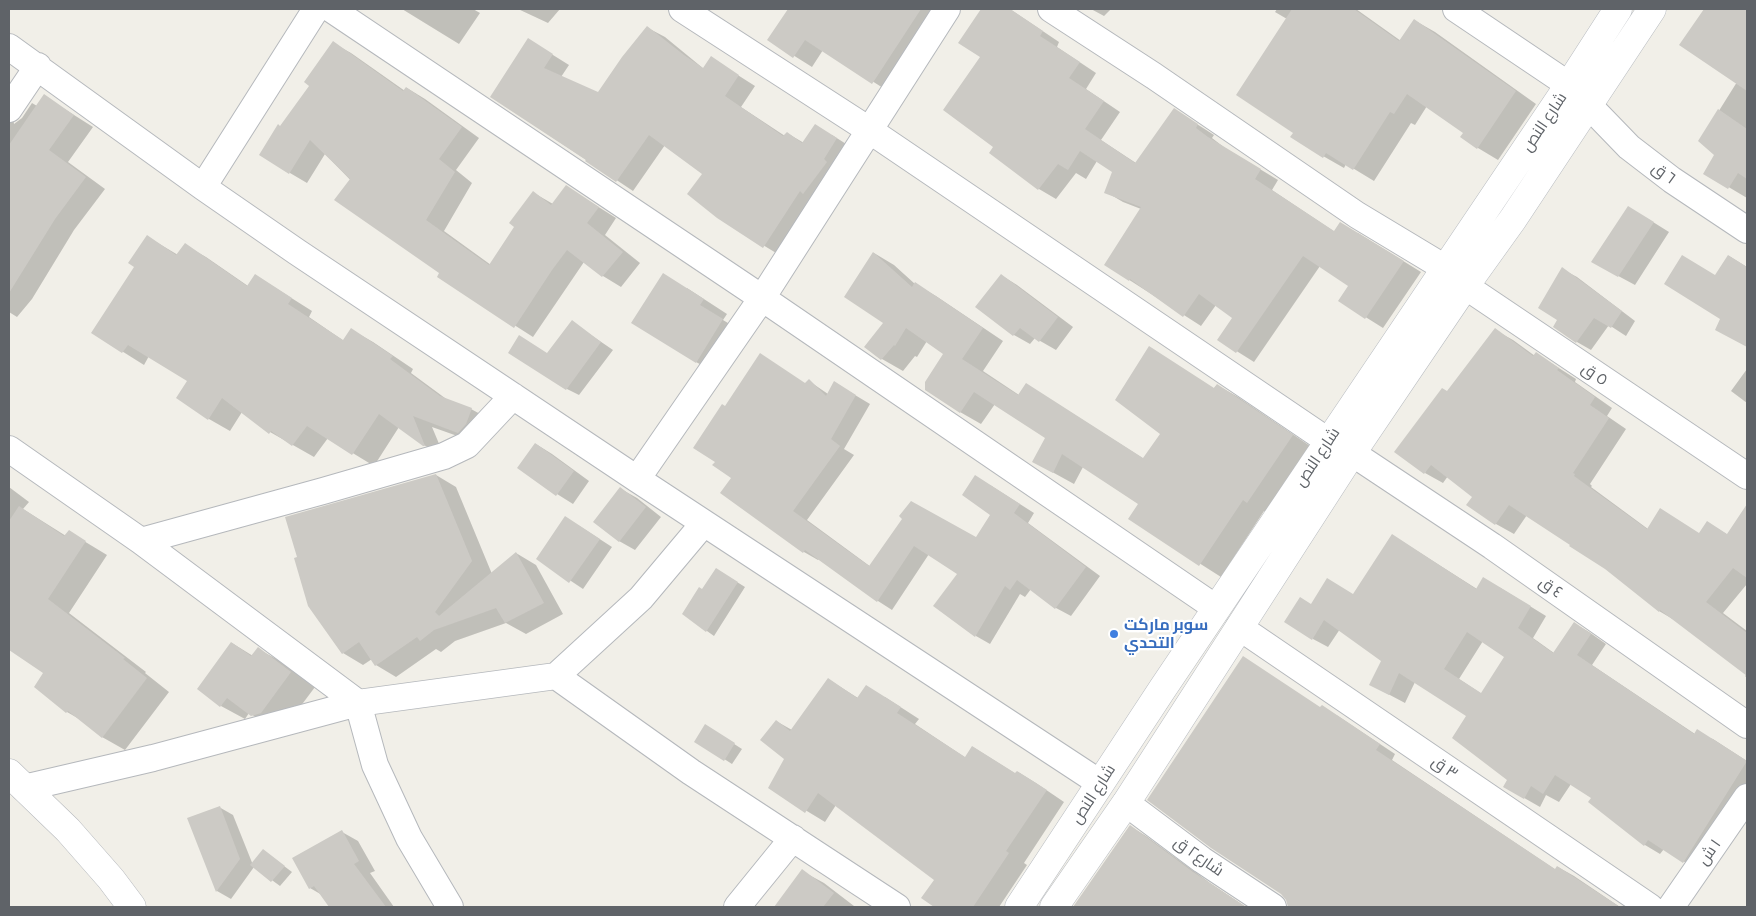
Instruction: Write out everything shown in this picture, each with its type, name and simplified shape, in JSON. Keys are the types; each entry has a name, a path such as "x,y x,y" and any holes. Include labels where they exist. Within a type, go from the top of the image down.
{"main road":[{"name":"شارع النص","path":"1054,907 1126,803 1239,627 1445,268 1618,9"},
{"name":"شارع النص","path":"1019,907 1216,608 1465,286 1513,219 1652,9"},
{"path":"16,780 68,830 111,879 132,907"}],"street":[{"path":"203,187 316,9"},
{"path":"331,9 762,298 1216,608"},
{"name":"٤ ق","path":"682,9 869,130 1340,448 1492,546 1747,725"},
{"path":"637,479 762,298 947,9"},
{"name":"٥ ق","path":"1051,9 1154,76 1357,215 1445,268 1465,286 1747,476"},
{"name":"٦ ق","path":"1456,9 1569,85 1630,147 1672,180 1747,230"},
{"path":"9,47 38,66 203,187 637,479 1100,784"},
{"path":"9,109 38,66"},
{"path":"141,541 444,456 467,445 513,396"},
{"path":"9,449 141,541 358,703 375,765 409,838 450,907"},
{"path":"16,780 153,758 358,703 556,676 641,598 704,523"},
{"name":"٣ ق","path":"1239,627 1650,907"},
{"path":"556,676 691,772 897,907"},
{"name":"١ ش","path":"1671,907 1747,797"},
{"name":"شارع٢ ق","path":"1126,803 1202,860 1273,907"},
{"path":"737,907 793,838"}],"building":[{"path":"788,9 921,9 872,84 805,40 793,58 767,40"},
{"path":"981,9 1010,9 1043,31 1040,36 1080,62 1069,78 1104,101 1085,129 1135,163 1174,108 1198,124 1196,128 1208,137 1261,169 1255,179 1334,231 1340,222 1404,261 1365,319 1338,301 1348,286 1303,256 1236,353 1217,340 1232,318 1199,294 1183,317 1130,279 1129,281 1104,265 1141,207 1104,193 1112,172 1080,151 1068,170 1058,164 1038,190 989,153 993,147 943,110 980,57 958,43"},
{"path":"1292,9 1354,9 1399,41 1414,19 1516,91 1477,149 1460,137 1463,133 1407,94 1394,114 1390,112 1353,170 1326,153 1323,158 1290,137 1293,133 1236,95"},
{"path":"1704,9 1747,9 1747,91 1679,45"},
{"path":"647,26 703,68 711,56 739,75 725,96 783,136 787,132 802,143 815,124 837,138 824,159 827,162 803,194 800,191 763,248 717,218 687,194 702,174 649,135 616,182 490,97 528,38 553,54 544,68 598,92 622,57"},
{"path":"333,41 403,91 406,87 462,127 439,159 455,172 426,220 489,265 514,227 509,223 533,191 551,205 566,185 599,207 587,223 623,252 602,277 567,250 514,328 437,277 439,273 334,200 350,179 310,140 289,174 259,155 278,124 280,126 309,86 304,82"},
{"path":"44,94 74,115 49,150 86,177 55,219 9,293 9,145"},
{"path":"1718,109 1747,129 1747,179 1738,173 1728,189 1703,174 1714,155 1698,141"},
{"path":"1628,206 1654,222 1618,277 1591,262"},
{"path":"147,235 176,255 185,243 247,286 255,274 292,298 288,304 343,340 351,328 393,356 390,359 440,396 472,408 466,424 458,433 413,416 425,446 423,446 379,414 352,455 307,426 292,446 271,431 269,434 222,398 208,420 176,398 187,381 128,345 122,353 91,333 134,267 128,263"},
{"path":"873,252 912,287 915,282 983,328 962,359 1018,395 1026,383 1143,458 1160,434 1115,400 1149,346 1214,388 1217,384 1293,435 1247,503 1243,500 1199,566 1128,519 1138,504 1062,454 1053,473 1032,462 1045,438 974,392 960,413 925,390 925,382 943,354 906,328 895,346 881,360 864,347 883,323 844,297"},
{"path":"1682,255 1715,275 1728,255 1747,267 1747,347 1715,330 1720,319 1664,284"},
{"path":"1562,267 1622,311 1611,328 1594,318 1576,343 1553,327 1557,320 1538,308"},
{"path":"663,273 704,299 700,305 723,319 696,363 631,323"},
{"path":"1001,274 1058,317 1039,342 1020,328 1013,336 975,307"},
{"path":"572,320 601,342 566,390 508,353 519,335 547,353"},
{"path":"1495,328 1533,356 1536,352 1559,368 1557,370 1595,397 1590,405 1609,418 1573,473 1575,474 1574,476 1647,529 1660,508 1699,533 1707,521 1727,534 1747,504 1747,578 1733,568 1706,602 1747,633 1747,676 1660,610 1659,612 1605,569 1509,505 1495,525 1466,505 1472,497 1431,465 1424,474 1394,452 1442,388 1447,391"},
{"path":"760,353 805,383 809,379 826,396 834,381 856,395 831,439 840,446 793,511 869,566 902,519 899,516 911,501 976,537 990,515 962,495 975,475 1020,504 1014,513 1086,567 1055,609 1017,580 1010,590 1005,586 975,637 933,606 957,574 914,546 877,602 805,550 803,553 720,493 731,478 712,465 715,462 693,448 722,404 725,406"},
{"path":"535,443 574,471 556,496 517,468"},
{"path":"436,474 472,561 435,612 439,616 516,552 544,603 505,623 496,608 434,630 420,641 417,637 375,666 359,642 342,654 308,606 294,558 297,557 285,517"},
{"path":"620,487 646,507 619,542 593,522"},
{"path":"19,506 64,536 69,530 86,541 48,599 125,658 123,659 147,678 102,738 68,711 66,713 34,687 43,673 9,650 9,521"},
{"path":"565,516 600,539 569,583 536,559"},
{"path":"1392,534 1476,589 1483,577 1531,606 1518,628 1553,653 1574,622 1591,634 1577,655 1694,734 1697,729 1747,761 1683,863 1648,840 1644,846 1588,802 1591,798 1555,775 1543,794 1531,786 1524,799 1503,787 1507,780 1452,738 1466,716 1399,673 1389,695 1369,685 1381,661 1324,620 1312,640 1284,622 1300,597 1311,604 1327,578 1353,594","holes":["1467,632 1504,657 1481,693 1444,669"]},
{"path":"716,568 738,582 706,632 682,614 699,587 702,589"},
{"path":"231,642 251,656 258,647 291,672 261,713 251,716 227,698 220,707 197,689"},
{"path":"1243,656 1380,744 1376,750 1555,869 1557,866 1620,907 1288,907 1286,900 1281,894 1211,848 1147,800"},
{"path":"828,678 857,698 866,685 901,707 897,713 965,757 972,746 1015,773 1017,771 1047,790 1006,851 1009,853 973,907 934,907 921,898 934,880 818,793 805,813 768,788 784,759 760,740 776,720 790,731"},
{"path":"705,724 735,743 724,761 694,742"},
{"path":"220,806 240,859 216,892 187,818"},
{"path":"1130,825 1193,872 1246,907 1073,907"},
{"path":"342,830 359,861 354,864 386,907 329,907 314,886 309,889 292,858"},
{"path":"263,849 285,866 271,882 250,865"},
{"path":"802,869 834,893 823,907 774,907"}],"place":[{"name":"سوبر ماركت التحدي","path":"1114,634"}]}
